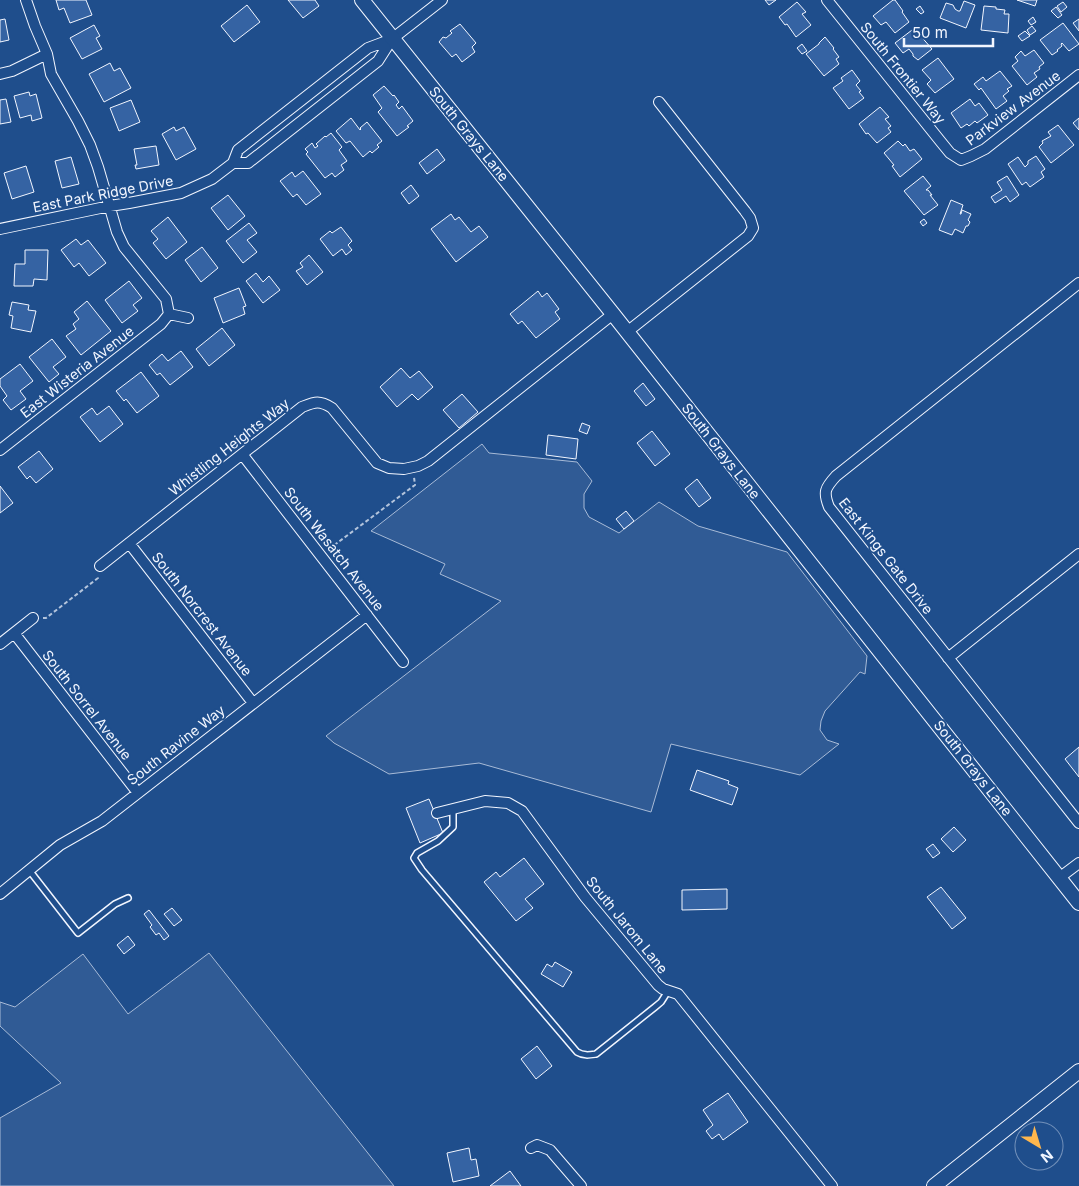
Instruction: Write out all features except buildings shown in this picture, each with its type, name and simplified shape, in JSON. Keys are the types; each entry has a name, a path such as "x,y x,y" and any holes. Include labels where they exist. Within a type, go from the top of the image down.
{"street":[{"path":"26,0 47,54 51,74 90,145 117,232 124,247 166,300 169,314 188,318"},
{"name":"South Grays Lane","path":"362,0 1079,903"},
{"name":"East Park Ridge Drive","path":"234,163 238,150 368,48 392,39 442,0"},
{"name":"South Frontier Way","path":"827,0 950,153 961,160"},
{"name":"East Park Ridge Drive","path":"0,229 181,193 212,179 234,163 248,163 378,61 392,39"},
{"path":"0,74 12,71 47,54"},
{"name":"Parkview Avenue","path":"961,160 985,149 1079,75"},
{"path":"627,332 748,236 753,228 750,218 745,211 659,102"},
{"name":"East Kings Gate Drive","path":"1079,284 836,476 827,485 825,497 829,507 1079,824"},
{"name":"East Wisteria Avenue","path":"0,450 161,324 169,314"},
{"name":"Whistling Heights Way","path":"100,566 302,407 312,403 323,403 332,408 377,463 389,468 404,469 418,466 428,461 613,314"},
{"name":"South Wasatch Avenue","path":"242,454 403,662"},
{"name":"South Norcrest Avenue","path":"129,543 253,703"},
{"path":"948,658 1079,554"},
{"name":"South Ravine Way","path":"0,894 60,845 102,821 366,614"},
{"path":"0,644 33,618"},
{"name":"South Sorrel Avenue","path":"14,633 138,792"},
{"name":"South Jarom Lane","path":"437,813 486,801 508,803 522,811 585,897 658,985 663,989 678,994 832,1186"},
{"path":"1059,878 1079,863"},
{"path":"934,1186 1079,1071"},
{"path":"531,1148 537,1146 550,1150 581,1186"}],"lane":[{"path":"453,809 453,827 438,841 417,853 414,858 422,870 577,1052 582,1055 596,1054 661,1002 668,991"},
{"path":"29,870 78,933 115,904 128,898"}],"path":[{"path":"320,555 415,484 412,467"},
{"path":"33,618 46,618 98,578 100,566"}],"shaded area":[{"path":"482,444 489,453 577,462 592,481 584,494 584,508 589,517 619,533 659,502 698,526 787,552 867,656 865,674 860,672 825,711 821,721 820,730 827,740 839,744 800,775 671,744 651,812 479,763 389,774 334,743 326,736 501,601 440,574 445,564 371,531"},
{"path":"209,953 394,1186 0,1186 0,1118 61,1083 0,1026 0,1002 15,1007 83,954 128,1014"}]}
